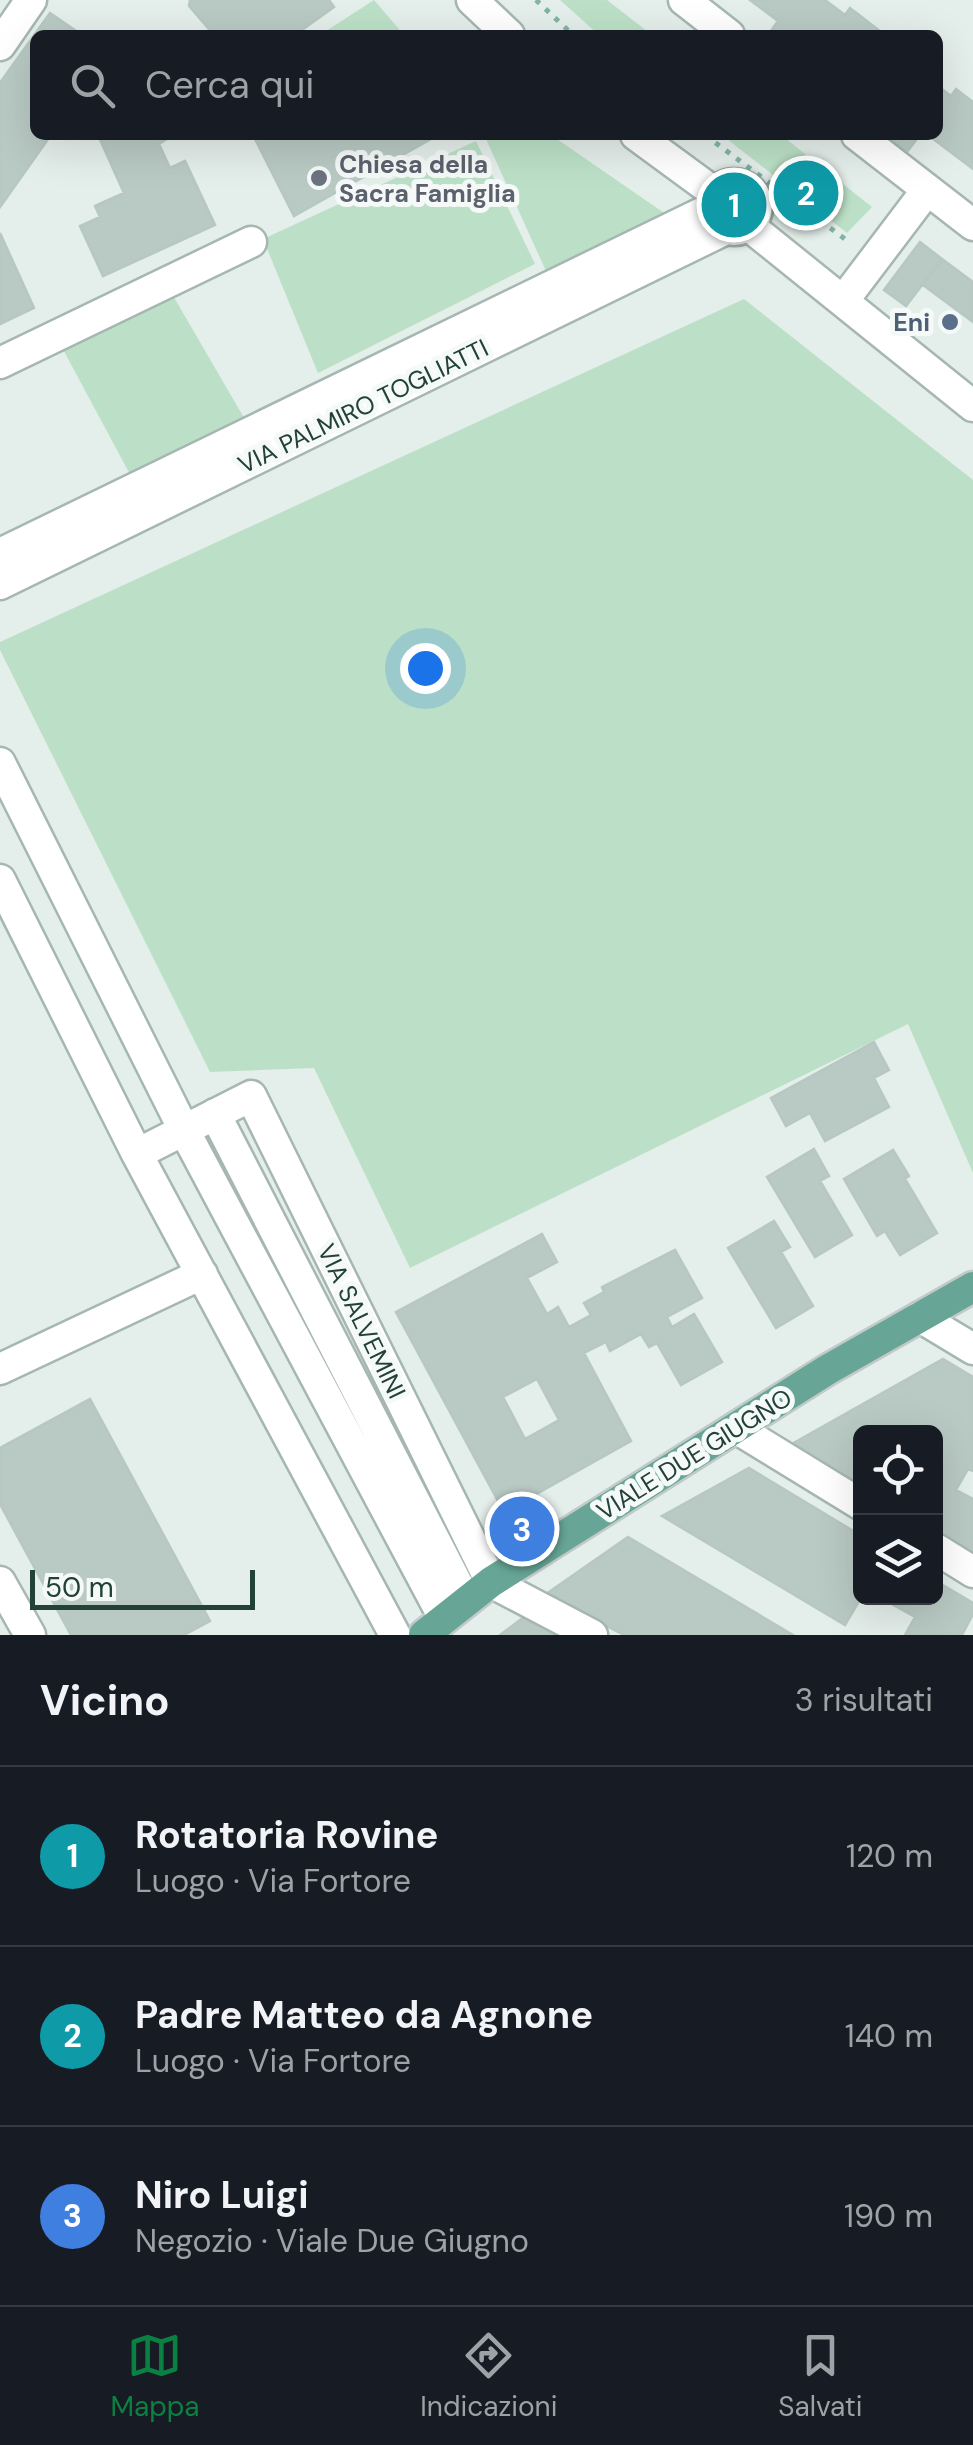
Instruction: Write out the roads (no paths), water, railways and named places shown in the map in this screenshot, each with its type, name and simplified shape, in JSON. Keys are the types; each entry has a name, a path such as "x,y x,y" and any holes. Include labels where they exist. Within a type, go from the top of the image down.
{"main road":[{"name":"VIALE DUE GIUGNO","path":"445,1618 491,1582 736,1428 973,1287"}],"street":[{"path":"0,45 30,0"},
{"path":"472,0 503,30"},
{"path":"684,0 723,30"},
{"path":"642,140 725,214 843,301 973,406"},
{"path":"863,140 973,225"},
{"path":"843,301 928,190"},
{"name":"VIA PALMIRO TOGLIATTI","path":"0,554 725,214"},
{"name":"VIA PALMIRO TOGLIATTI","path":"0,584 725,214"},
{"path":"0,363 251,242"},
{"path":"0,763 184,1130 445,1618"},
{"path":"0,880 137,1154 395,1635"},
{"name":"VIA SALVEMINI","path":"137,1154 251,1096 491,1582"},
{"name":"VIA SALVEMINI","path":"215,1114 445,1618"},
{"path":"0,1368 202,1274"},
{"path":"920,1316 973,1348"},
{"path":"736,1428 853,1500"},
{"path":"943,1553 973,1572"},
{"path":"0,1582 30,1635"},
{"path":"491,1582 592,1635"}],"place":[{"name":"Chiesa della Sacra Famiglia","path":"319,178"},
{"name":"Padre Matteo da Agnone","path":"806,193"},
{"name":"Rotatoria Rovine","path":"734,205"},
{"name":"Eni","path":"950,322"},
{"name":"Niro Luigi","path":"522,1529"}]}
